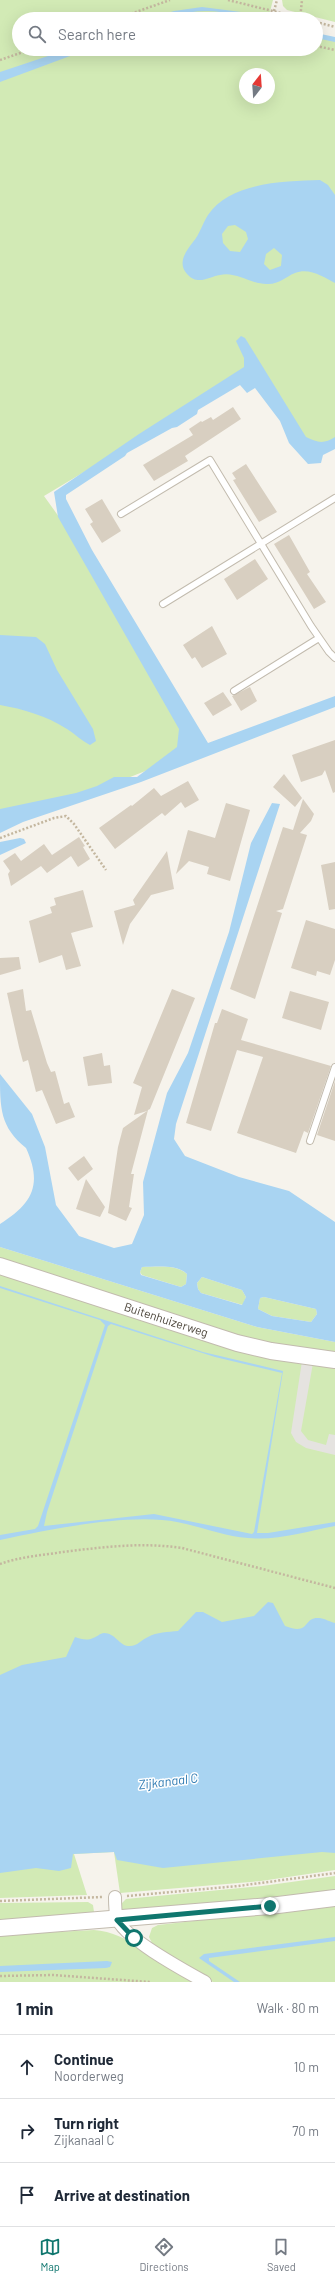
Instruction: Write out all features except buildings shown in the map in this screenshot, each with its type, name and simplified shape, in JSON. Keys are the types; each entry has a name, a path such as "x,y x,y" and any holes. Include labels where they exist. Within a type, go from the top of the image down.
{"street":[{"name":"Buitenhuizerweg","path":"0,1266 237,1343 335,1360"},
{"path":"115,1897 117,1920 134,1938 161,1957 205,1982"},
{"path":"0,1928 117,1920 270,1906 335,1898"}],"lane":[{"path":"121,514 210,460 319,638 328,652 335,658"},
{"path":"163,604 335,498"},
{"path":"234,691 319,638"},
{"path":"310,1142 335,1067"}],"path":[{"path":"136,12 170,0"},
{"path":"228,0 280,12"},
{"path":"274,10 277,0"},
{"path":"301,12 302,0"},
{"path":"323,24 335,27"},
{"path":"323,47 335,50"},
{"path":"0,60 12,56"},
{"path":"0,838 54,818 66,816 74,824 106,870"},
{"path":"0,1564 19,1559 78,1550 118,1546 158,1545 182,1548 335,1588"},
{"path":"0,1901 115,1897 238,1886 335,1873"},
{"path":"0,1976 53,1975 150,1982"}],"green space":[{"path":"0,0 273,0 270,12 12,12 12,56 323,56 323,36 335,39 335,443 305,448 259,379 244,376 44,496 87,556 199,750 0,828"},
{"path":"282,0 335,0 335,22 323,19 323,12 295,12 287,10 283,6"},
{"path":"0,1247 257,1327 335,1342 335,1355 250,1341 0,1260"},
{"path":"142,1267 172,1267 187,1274 186,1284 181,1287 142,1275 140,1272"},
{"path":"0,1272 335,1366 335,1870 261,1881 120,1893 114,1852 74,1854 87,1895 0,1898"},
{"path":"202,1277 242,1290 246,1297 243,1305 201,1293 198,1289 197,1283"},
{"path":"264,1297 316,1309 317,1314 311,1322 272,1316 258,1309 260,1298"},
{"path":"335,1876 335,1891 122,1911 121,1904 126,1899 262,1886"},
{"path":"88,1902 93,1905 94,1912 91,1917 0,1921 0,1903"},
{"path":"335,1905 335,1982 213,1982 168,1956 152,1943 149,1937 152,1928 158,1925"},
{"path":"94,1930 107,1932 132,1943 193,1982 0,1982 0,1935"}],"shaded area":[{"path":"302,1361 313,1363 301,1431 308,1440 326,1445 329,1434 335,1435 335,1455 306,1448 296,1442 291,1433"}],"water":[{"path":"202,7 241,12 171,12"},
{"path":"323,34 335,37 335,42 323,39"},
{"path":"48,56 70,56 0,82 0,72"},
{"path":"320,180 328,185 335,195 335,283 306,271 295,273 279,282 262,284 238,276 226,274 203,280 195,280 191,278 184,270 183,261 185,253 197,236 208,215 218,204 230,196 244,190 275,183","holes":["235,225 246,232 248,239 240,252 230,251 223,243 222,234 228,226","274,248 282,255 281,266 270,270 264,264 266,254"]},
{"path":"241,336 245,338 306,437 314,441 324,442 335,437 335,449 323,455 321,463 308,464 289,443 280,421 255,388 247,393 240,385 198,410 197,414 177,427 172,428 127,453 125,456 66,495 66,499 92,550 208,743 335,696 335,707 141,782 23,822 0,833 0,809 76,793 97,786 114,777 137,777 177,747 179,729 58,517 54,492 139,434 244,367 244,358 236,341"},
{"path":"0,635 36,637 45,644 57,670 93,729 96,741 90,745 51,720 26,711 0,705"},
{"path":"272,803 280,804 176,1124 174,1139 185,1156 239,1177 289,1191 335,1222 335,1342 257,1327 0,1247 0,1224 11,1217 27,1201 34,1183 34,1173 26,1148 11,1132 3,1116 0,1097 0,1074 32,1114 45,1147 56,1205 79,1236 114,1248 132,1244 144,1215 143,1182 167,1093 188,1053 229,932 251,843","holes":["142,1267 172,1267 178,1269 187,1274 186,1284 181,1287 141,1275 140,1272","202,1277 242,1290 246,1297 242,1305 201,1293 198,1289 197,1283","264,1297 316,1309 317,1314 311,1322 272,1316 258,1309 260,1298"]},
{"path":"20,838 24,839 26,843 0,855 0,842"},
{"path":"0,1286 203,1352 283,1371 257,1533 268,1533 335,1522 335,1526 281,1537 259,1539 226,1535 173,1521 143,1519 102,1522 60,1528 0,1540 0,1535 35,1529 38,1526 105,1325 100,1320 0,1288","holes":["111,1324 215,1357 282,1373 254,1532 252,1534 154,1514 44,1526 47,1512 108,1326"]},
{"name":"Zijkanaal C","path":"268,1602 273,1603 285,1626 299,1629 303,1628 310,1620 314,1618 335,1623 335,1853 322,1852 163,1868 117,1860 114,1852 73,1854 71,1868 59,1871 36,1868 0,1873 0,1675 22,1665 66,1657 75,1637 88,1639 103,1633 111,1635 122,1644 131,1646 151,1635 163,1632 178,1631 196,1612 203,1612 222,1622 254,1616"},
{"path":"335,1937 335,1941 209,1958 209,1961 240,1982 234,1982 199,1958 204,1954"},
{"path":"112,1962 110,1967 106,1968 0,1972 0,1966"}],"route":[{"path":"134,1938 117,1920 270,1906"}]}
